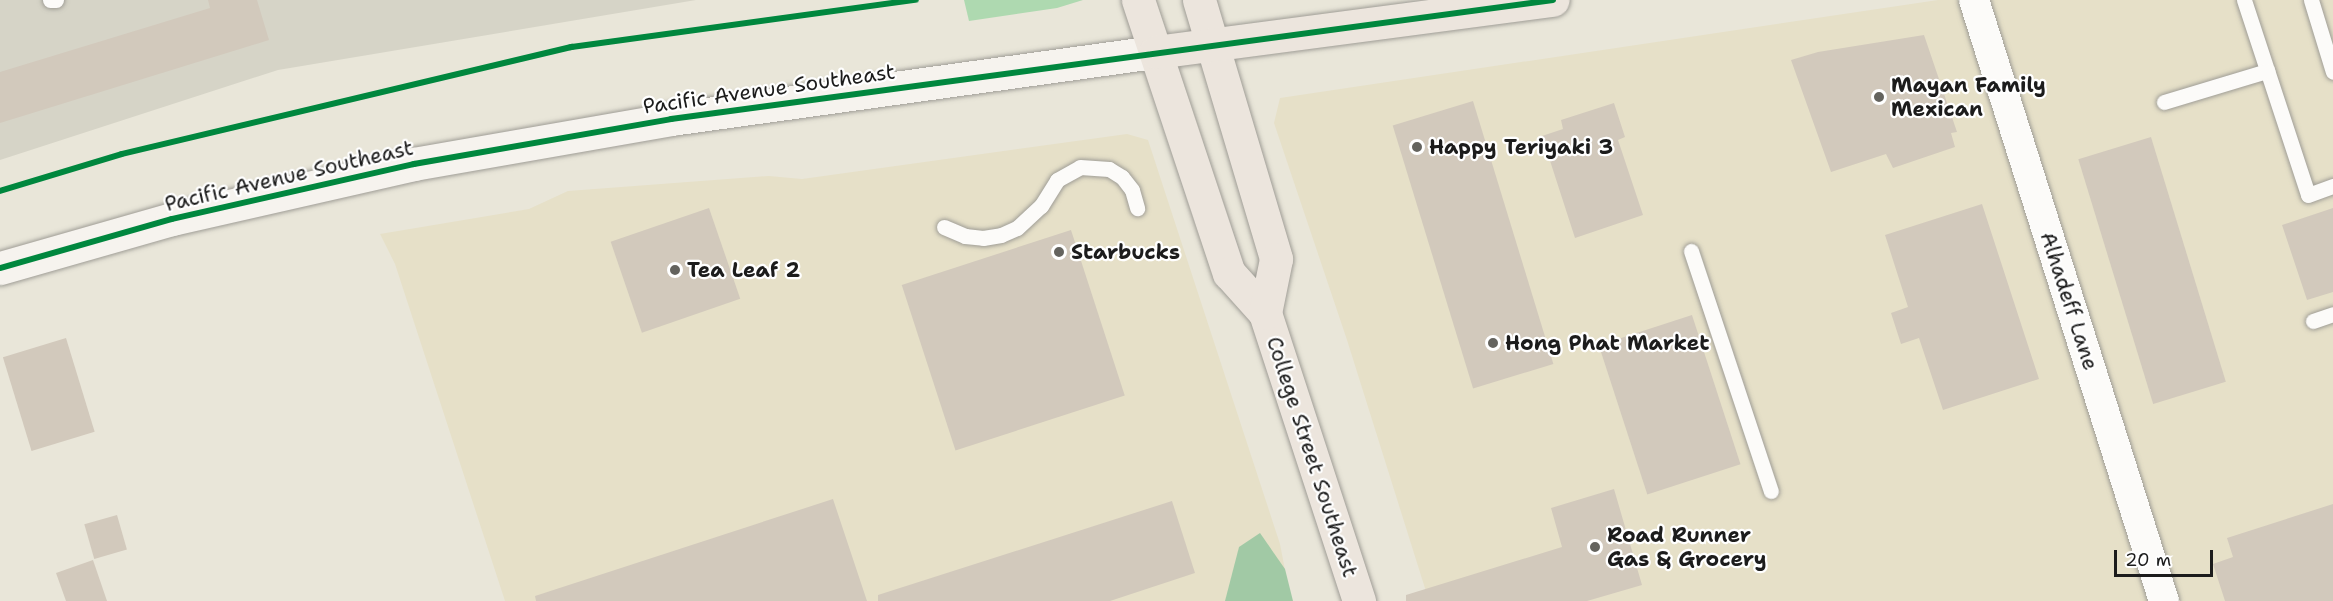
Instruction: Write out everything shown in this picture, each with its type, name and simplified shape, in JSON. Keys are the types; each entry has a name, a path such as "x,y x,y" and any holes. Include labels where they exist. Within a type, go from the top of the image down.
{"main road":[{"name":"College Street Southeast","path":"1138,0 1229,273 1265,313 1359,601"},
{"name":"College Street Southeast","path":"1199,0 1215,45 1276,260 1265,313"},
{"name":"Pacific Avenue Southeast","path":"0,268 172,219 414,164 671,119 1553,0"}],"street":[{"name":"Alhadeff Lane","path":"1974,0 2164,601"}],"lane":[{"path":"50,0 56,0"},
{"path":"2244,0 2308,195 2333,186"},
{"path":"2311,0 2333,72"},
{"path":"2164,102 2267,70"},
{"path":"944,227 965,236 983,238 1001,235 1017,228 1041,206 1057,180 1080,167 1109,170 1122,177 1132,190 1137,208"},
{"path":"1691,251 1771,491"},
{"path":"2313,321 2333,314"}],"shaded area":[{"path":"0,0 696,0 278,70 0,160"},
{"path":"1938,0 2333,0 2333,601 1429,601 1347,340 1274,123 1280,98"},
{"path":"1127,134 1148,140 1280,544 1291,601 505,601 395,264 380,234 529,209 568,191 769,176 802,179"}],"green space":[{"path":"964,0 1083,0 1057,8 969,21"},
{"path":"1260,533 1285,569 1293,601 1225,601 1239,547"}],"building":[{"path":"208,0 257,0 269,40 0,123 0,72 210,8"},
{"path":"1924,35 1957,132 1951,133 1955,147 1893,168 1886,154 1831,172 1791,60 1818,52"},
{"path":"1473,101 1553,364 1473,389 1393,126"},
{"path":"1614,103 1625,137 1618,140 1643,215 1575,238 1542,136 1563,129 1561,120"},
{"path":"2151,137 2226,382 2153,404 2078,159"},
{"path":"1982,204 2039,379 1943,410 1919,338 1901,344 1891,313 1908,307 1885,235"},
{"name":"Tea Leaf 2","path":"709,208 740,299 642,333 611,242"},
{"path":"2333,208 2333,292 2307,300 2282,225"},
{"path":"1071,230 1125,395 955,450 902,285"},
{"path":"1692,315 1741,464 1647,495 1599,345"},
{"path":"66,338 95,432 32,451 3,357"},
{"path":"1614,489 1642,585 1587,601 1406,601 1406,595 1562,547 1551,508"},
{"path":"833,499 867,601 536,601 535,596"},
{"path":"1172,501 1195,573 1110,601 878,601 878,595"},
{"path":"2333,504 2333,601 2225,601 2213,564 2233,557 2227,538"},
{"path":"117,515 127,550 94,559 84,524"},
{"path":"93,560 107,601 66,601 56,573"}],"cycle path":[{"path":"0,191 122,154 571,47 916,0"},
{"path":"0,268 172,219 414,164 671,119 1553,0"}],"place":[{"name":"Mayan Family Mexican","path":"1879,97"},
{"name":"Happy Teriyaki 3","path":"1417,147"},
{"name":"Starbucks","path":"1059,252"},
{"name":"Tea Leaf 2","path":"675,270"},
{"name":"Hong Phat Market","path":"1493,343"},
{"name":"Road Runner Gas & Grocery","path":"1595,547"}]}
